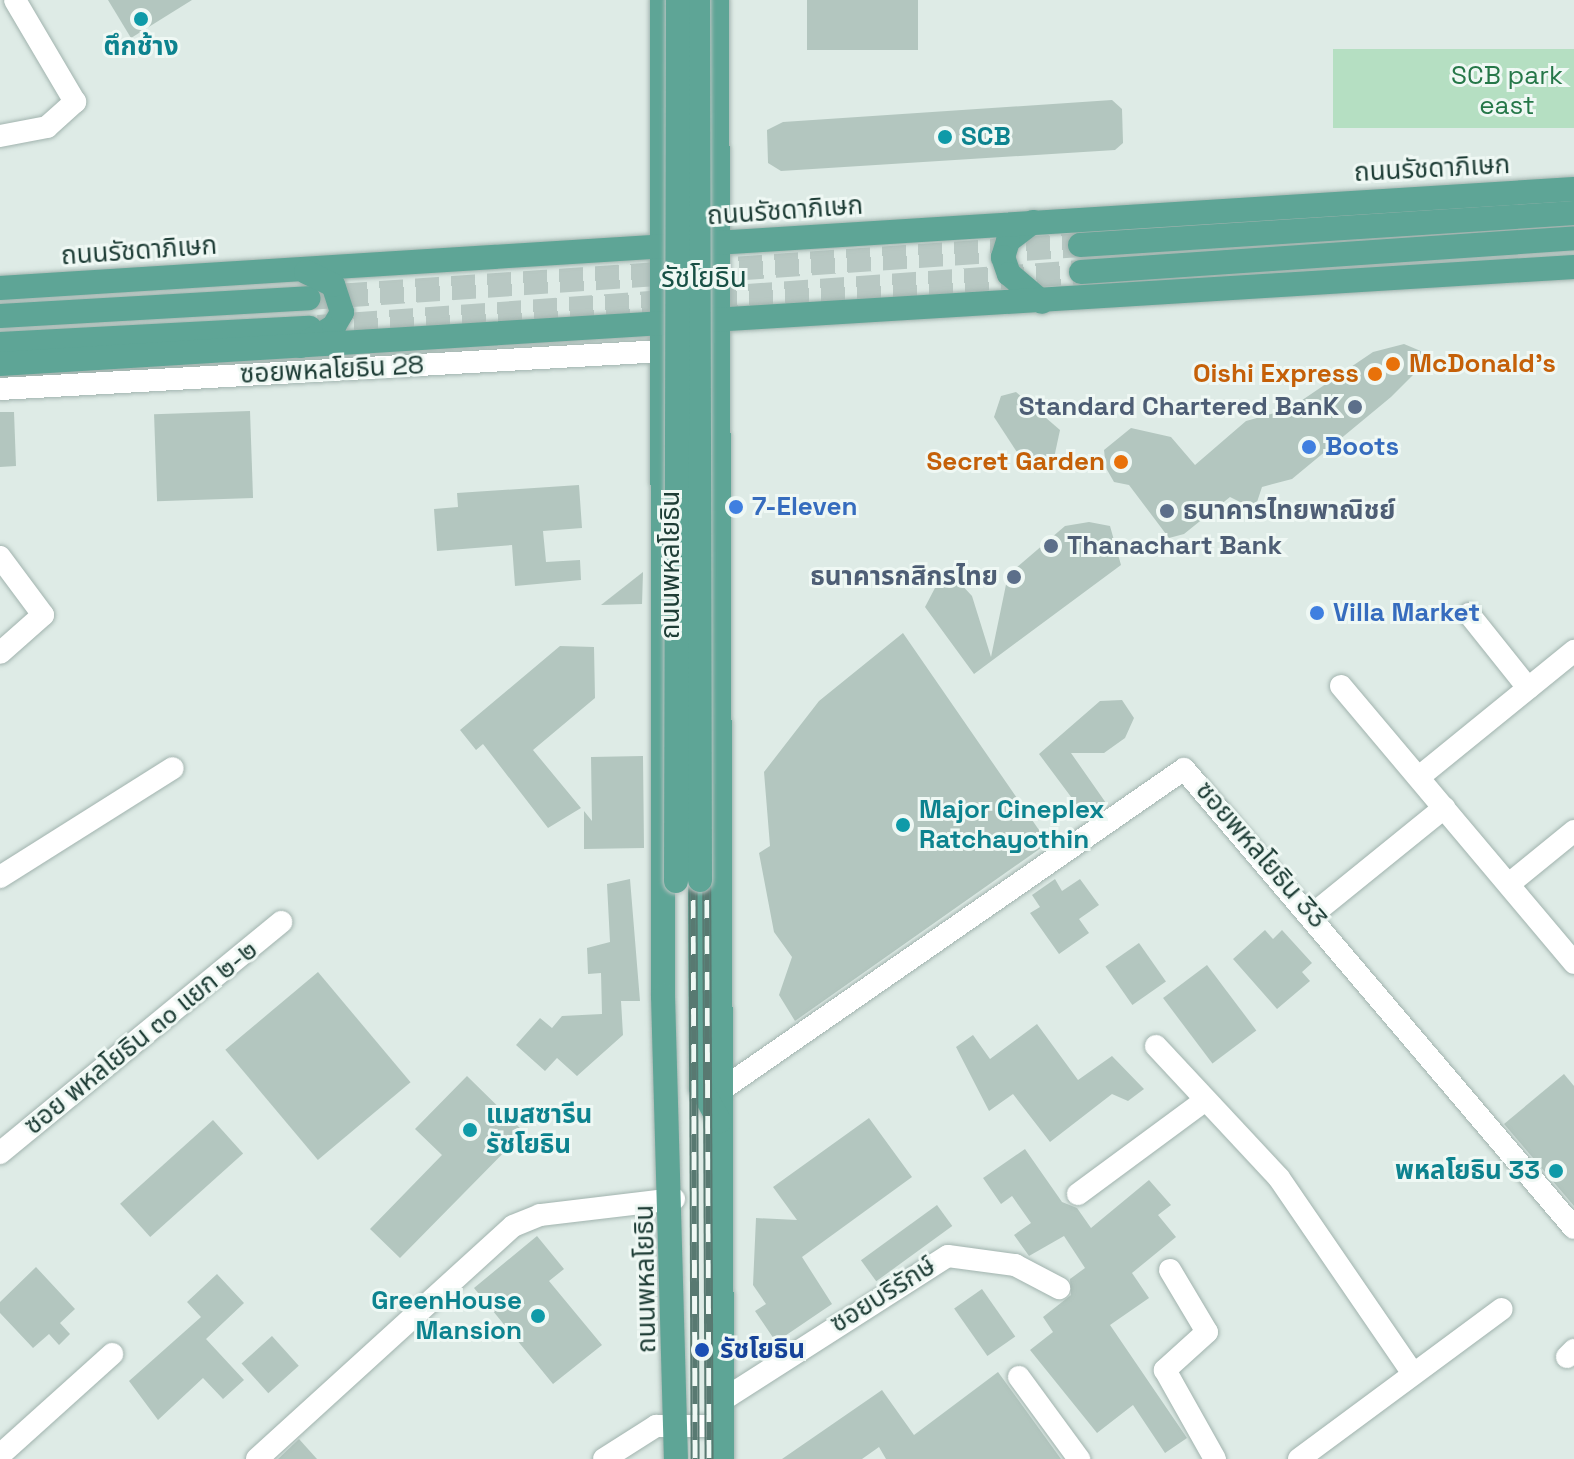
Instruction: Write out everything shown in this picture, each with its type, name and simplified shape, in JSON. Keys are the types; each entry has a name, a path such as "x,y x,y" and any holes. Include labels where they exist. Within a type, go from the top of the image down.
{"main road":[{"name":"ถนนพหลโยธิน","path":"662,0 663,996 674,1199 676,1459"},
{"name":"ถนนพหลโยธิน","path":"678,0 688,880 701,1088 721,1125"},
{"name":"ถนนพหลโยธิน","path":"670,1098 679,1065 688,880 698,0"},
{"name":"ถนนพหลโยธิน","path":"717,0 718,244 714,510 722,1459"},
{"path":"661,115 697,127 717,117"},
{"name":"ถนนรัชดาภิเษก","path":"0,288 1574,189"},
{"name":"ถนนรัชดาภิเษก","path":"1080,245 1574,213"},
{"path":"1033,222 1008,241 1003,257 1009,274 1042,302"},
{"path":"1081,272 1574,238"},
{"path":"0,364 296,349 1574,267"},
{"path":"296,349 334,326 342,312 333,285 300,269"},
{"path":"0,316 308,298"},
{"path":"0,344 310,328"},
{"path":"662,515 694,501 714,510"}],"street":[{"path":"0,136 47,127 75,102 15,0"},
{"name":"ซอยพหลโยธิน 28","path":"0,389 663,351"},
{"path":"0,557 43,615 0,653"},
{"path":"1469,614 1528,688"},
{"path":"1419,777 1574,651"},
{"path":"1341,686 1574,963"},
{"path":"0,877 173,768"},
{"name":"ซอยพหลโยธิน 33","path":"721,1090 1184,769 1313,914 1574,1228"},
{"path":"1313,914 1444,808"},
{"path":"1509,884 1574,831"},
{"name":"ซอย พหลโยธิน ๓๐ แยก ๒-๒","path":"0,1153 281,922"},
{"path":"1156,1046 1203,1102 1279,1178 1413,1374"},
{"path":"1078,1194 1203,1102"},
{"path":"257,1459 513,1226 540,1215 674,1199"},
{"name":"ซอยบริรักษ์","path":"721,1401 948,1256 1015,1265 1059,1288"},
{"path":"1170,1270 1207,1332 1165,1370 1215,1459"},
{"path":"1299,1459 1502,1309"},
{"path":"0,1455 112,1354"},
{"path":"1019,1377 1079,1459"},
{"path":"604,1459 637,1433 676,1427 722,1426"}],"green space":[{"name":"SCB park east","path":"1333,49 1574,49 1574,128 1333,128"}],"building":[{"name":"ตึกช้าง","path":"108,0 192,0 131,38"},
{"path":"807,0 918,0 918,50 807,50"},
{"name":"SCB","path":"1112,100 1122,109 1123,143 1115,150 781,171 768,163 767,130 783,122"},
{"path":"1404,344 1423,352 1425,363 1391,397 1292,479 1262,487 1257,502 1246,505 1230,497 1184,534 1169,538 1129,485 1114,482 1106,468 1104,450 1131,428 1171,437 1195,465 1246,421 1289,409 1373,352"},
{"path":"1016,392 1060,430 1054,458 1036,466 1022,460 994,417 1001,396"},
{"path":"250,411 253,498 157,501 154,414"},
{"path":"0,412 14,412 16,466 0,467"},
{"path":"579,485 582,528 543,531 546,562 580,560 581,580 515,586 512,545 437,551 434,509 458,507 457,493"},
{"path":"1089,522 1110,526 1121,565 974,674 925,607 936,586 959,582 972,596 991,657 1008,575 1065,526"},
{"path":"643,572 642,604 601,605"},
{"name":"Major Cineplex Ratchayothin","path":"903,633 1048,843 795,1021 779,995 792,957 774,932 759,853 770,846 764,772 819,701"},
{"path":"560,646 594,647 595,698 533,750 581,808 548,828 483,744 476,750 460,730"},
{"path":"1122,700 1134,718 1125,738 1104,753 1071,753 1106,803 1086,817 1039,754 1100,701"},
{"path":"643,756 644,848 584,849 584,811 592,821 591,757"},
{"path":"630,879 640,1001 621,1001 623,1035 577,1076 557,1058 545,1071 516,1045 540,1018 552,1028 562,1016 602,1014 601,973 588,974 587,948 610,942 607,884"},
{"path":"1055,879 1062,891 1080,879 1099,905 1079,919 1089,933 1059,954 1030,913 1040,907 1032,895"},
{"path":"1265,930 1273,939 1282,930 1312,963 1302,972 1310,981 1277,1009 1233,959"},
{"path":"1139,943 1166,982 1132,1005 1105,967"},
{"path":"1207,965 1256,1030 1212,1064 1163,998"},
{"path":"318,972 411,1082 318,1160 225,1050"},
{"path":"1037,1024 1078,1080 1112,1056 1144,1089 1128,1101 1112,1094 1050,1142 1013,1094 989,1111 956,1047 973,1035 990,1059"},
{"name":"พหลโยธิน 33","path":"1564,1074 1574,1086 1574,1206 1504,1124"},
{"path":"467,1076 524,1132 400,1258 370,1229 442,1155 415,1129"},
{"path":"869,1118 912,1177 802,1257 832,1304 776,1342 755,1311 766,1304 753,1285 756,1218 797,1220 773,1187"},
{"path":"213,1120 243,1153 150,1237 120,1204"},
{"path":"1025,1149 1062,1202 1077,1208 1091,1228 1149,1180 1171,1205 1158,1215 1176,1237 1132,1273 1149,1298 1110,1325 1187,1438 1165,1453 1133,1405 1097,1433 1030,1350 1053,1332 1043,1317 1071,1295 1070,1279 1085,1268 1064,1236 1029,1256 1014,1235 1031,1223 1012,1196 1001,1204 983,1178"},
{"path":"937,1205 952,1226 876,1281 861,1260"},
{"name":"GreenHouse Mansion","path":"537,1236 564,1269 549,1281 602,1345 553,1384 474,1288"},
{"path":"36,1267 75,1309 60,1323 70,1334 59,1345 49,1334 33,1348 0,1313 0,1302"},
{"path":"217,1274 244,1303 206,1339 244,1380 223,1399 203,1378 158,1420 129,1381 201,1317 187,1302"},
{"path":"982,1289 1015,1337 987,1356 954,1309"},
{"path":"272,1336 299,1366 268,1393 242,1363"},
{"path":"998,1372 1061,1459 886,1459 879,1447 862,1459 782,1459 882,1390 914,1435"},
{"path":"299,1439 317,1459 278,1459"}],"tunnel":[{"path":"308,298 1080,245"},
{"path":"318,327 1081,272"}],"railway":[{"path":"690,0 695,1459"},
{"path":"703,0 709,1459"}],"place":[{"name":"ตึกช้าง","path":"141,19"},
{"name":"SCB","path":"945,137"},
{"name":"McDonald's","path":"1393,364"},
{"name":"Oishi Express","path":"1375,374"},
{"name":"Standard Chartered BanK","path":"1355,407"},
{"name":"Boots","path":"1309,447"},
{"name":"Secret Garden","path":"1121,462"},
{"name":"7-Eleven","path":"736,507"},
{"name":"ธนาคารไทยพาณิชย์","path":"1167,511"},
{"name":"Thanachart Bank","path":"1051,546"},
{"name":"ธนาคารกสิกรไทย","path":"1014,577"},
{"name":"Villa Market","path":"1317,613"},
{"name":"Major Cineplex Ratchayothin","path":"903,825"},
{"name":"แมสซารีน รัชโยธิน","path":"470,1130"},
{"name":"พหลโยธิน 33","path":"1556,1171"},
{"name":"GreenHouse Mansion","path":"538,1316"},
{"name":"รัชโยธิน","path":"702,1350"}],"district":[{"name":"รัชโยธิน","path":"704,277"}]}
